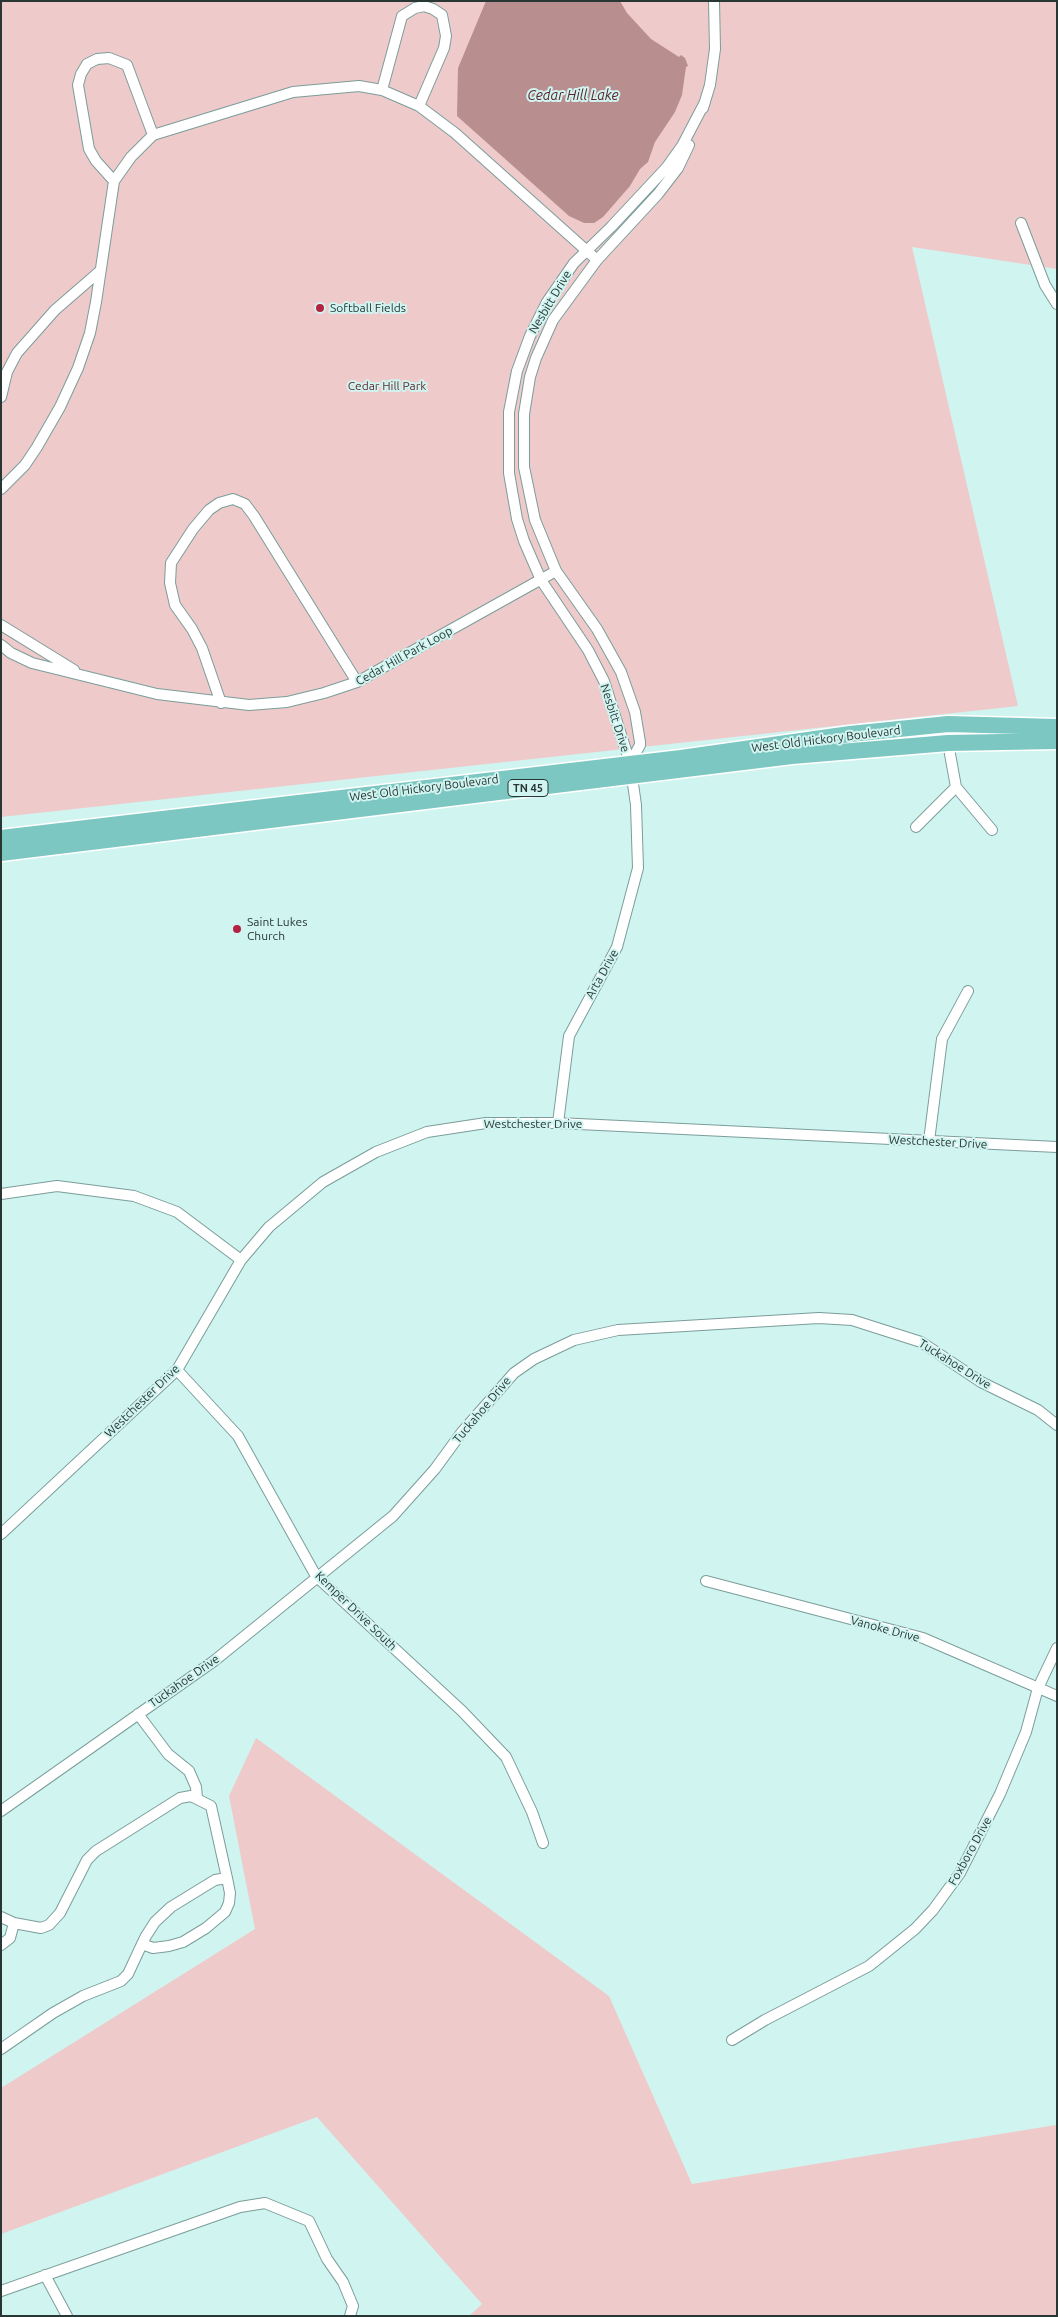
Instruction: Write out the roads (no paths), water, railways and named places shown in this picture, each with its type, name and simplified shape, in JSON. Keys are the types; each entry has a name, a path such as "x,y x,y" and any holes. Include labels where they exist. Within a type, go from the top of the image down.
{"main road":[{"name":"West Old Hickory Boulevard","path":"1,853 631,769 850,734 948,724 1057,727"},
{"name":"West Old Hickory Boulevard","path":"1,838 631,769 948,743 1057,741"}],"street":[{"name":"Nesbitt Drive","path":"631,769 640,746 635,712 628,689 605,641 556,571 535,520 527,487 522,441 524,414 530,377 543,340 553,320 597,260 644,211 678,168 695,133 710,84 715,49 714,1"},
{"path":"382,90 402,16 407,11 415,8 424,6 433,9 442,15 446,36 444,48 419,106"},
{"path":"114,181 89,150 78,85 81,74 87,64 97,59 109,58 127,65 153,136"},
{"path":"1,488 25,465 37,447 71,383 90,333 114,181 131,157 153,136 293,92 359,86 382,90 419,106 455,133 597,260"},
{"name":"Nesbitt Drive","path":"631,769 622,744 610,698 597,666 541,580 524,541 512,496 507,445 509,412 517,371 530,336 547,302 586,250 611,227 667,167 682,146 705,102"},
{"path":"1021,223 1045,285 1057,304"},
{"path":"1,397 7,372 17,353 55,310 100,271"},
{"path":"221,703 202,648 192,629 175,605 170,583 171,562 193,529 209,510 219,503 233,499 245,504 254,516 357,682"},
{"name":"Cedar Hill Park Loop","path":"1,644 21,658 93,679 157,694 249,705 287,702 324,694 357,682 556,571"},
{"name":"Cedar Hill Park Loop","path":"1,625 54,658 93,679"},
{"path":"948,724 948,743 956,787 992,830"},
{"name":"Arta Drive","path":"558,1123 569,1036 617,947 638,868 631,769"},
{"path":"916,827 956,787"},
{"path":"929,1141 942,1039 968,991"},
{"name":"Westchester Drive","path":"1,1534 178,1370 241,1260 268,1227 301,1198 323,1182 376,1152 427,1132 486,1123 558,1123 1057,1148"},
{"path":"1,1194 56,1186 134,1196 177,1212 241,1260"},
{"name":"Tuckahoe Drive","path":"1,1811 214,1660 392,1516 435,1469 462,1432 514,1373 534,1359 574,1340 618,1330 809,1319 852,1320 921,1342 981,1382 1038,1410 1057,1425"},
{"name":"Kemper Drive South","path":"178,1370 238,1436 316,1576 462,1711 506,1757 532,1812 543,1843"},
{"name":"Vanoke Drive","path":"706,1581 922,1638 1057,1696"},
{"name":"Foxboro Drive","path":"732,2040 764,2020 869,1966 915,1930 933,1910 960,1873 1000,1794 1026,1732 1038,1688 1057,1648"},
{"path":"138,1714 168,1754 189,1771 196,1787 197,1798"},
{"path":"1,1917 14,1923 41,1928 49,1925 60,1912 87,1860 96,1851 180,1798 191,1796 197,1798 212,1806 230,1893 229,1904 225,1912 206,1928 183,1942 153,1948 142,1944"},
{"path":"1,2049 53,2013 83,1996 121,1982 128,1974 155,1922 170,1908 215,1880 227,1878"},
{"path":"1,1945 10,1938 14,1923"},
{"path":"1,2291 240,2207 265,2203 309,2221 326,2259 343,2282 354,2306 350,2316"},
{"path":"45,2276 67,2316"}],"water":[{"name":"Cedar Hill Lake","path":"486,1 620,1 627,13 651,39 679,57 681,55 685,58 688,66 686,67 682,95 675,112 655,142 648,162 640,169 630,186 603,217 594,223 584,223 569,216 457,116 458,68"}],"place":[{"name":"Softball Fields","path":"320,308"},
{"name":"Saint Lukes Church","path":"237,929"}],"park label":[{"name":"Cedar Hill Park","path":"387,386"}]}
